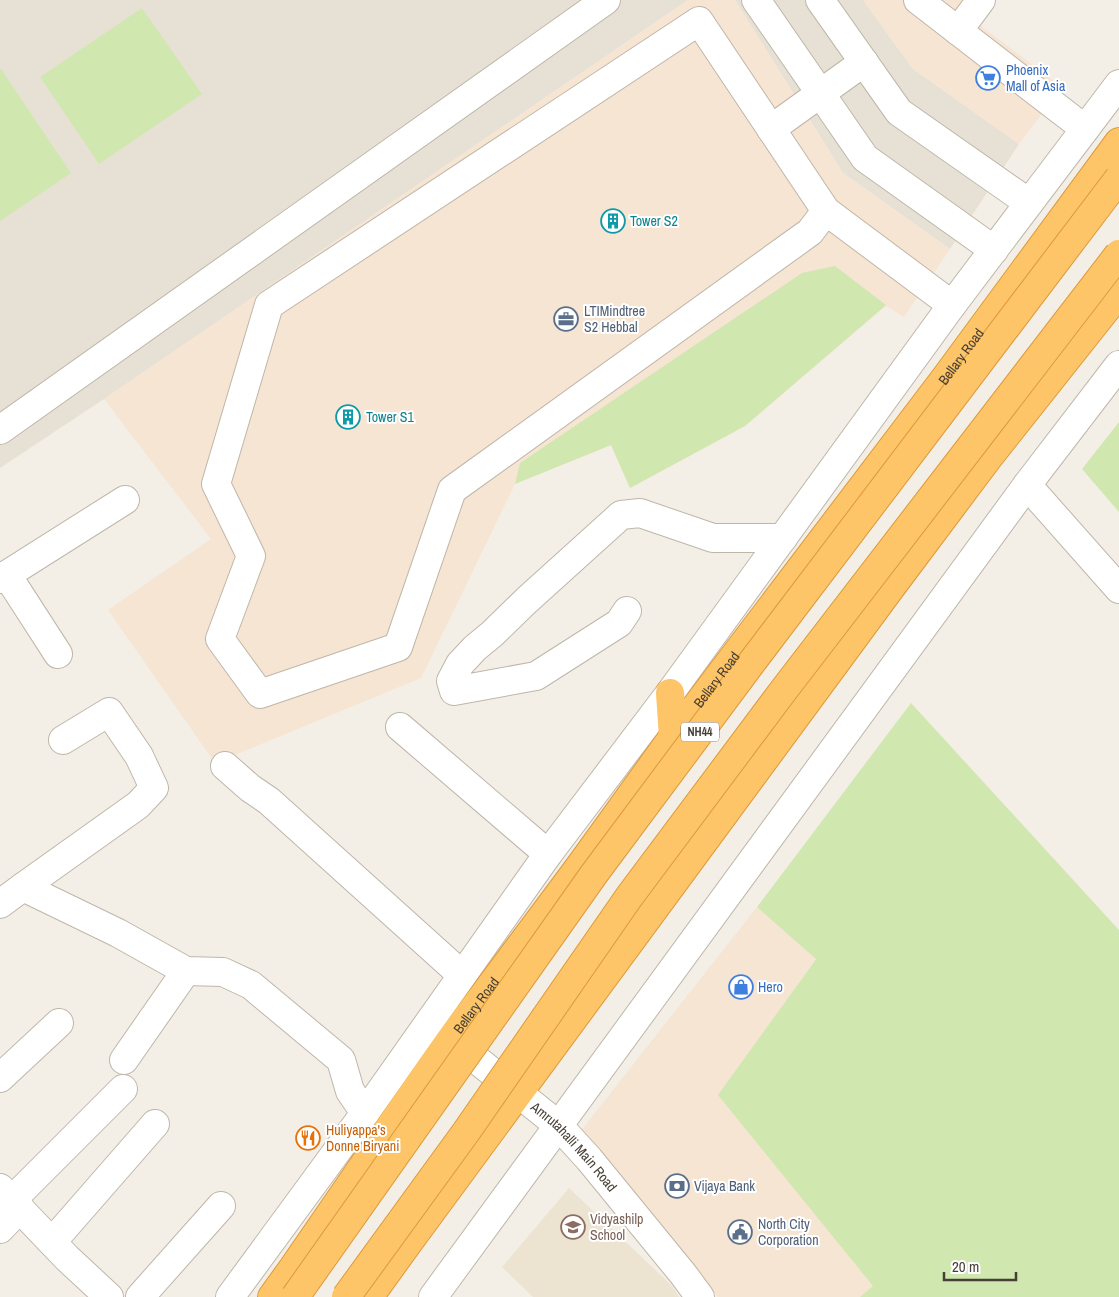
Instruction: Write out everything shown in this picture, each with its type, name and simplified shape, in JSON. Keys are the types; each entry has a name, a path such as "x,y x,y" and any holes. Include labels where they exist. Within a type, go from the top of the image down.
{"highway":[{"name":"Bellary Road","path":"272,1297 451,1039 673,737 946,377 1119,142"},
{"name":"Bellary Road","path":"295,1297 594,874 752,662 1119,178"},
{"path":"346,1297 466,1132 629,897 783,691 1119,254"},
{"path":"369,1297 988,458 1119,292"},
{"path":"670,693 673,737"}],"street":[{"path":"0,430 606,0"},
{"path":"756,0 865,158 994,250"},
{"path":"820,0 899,112 1029,203"},
{"path":"918,0 1085,129"},
{"path":"958,31 981,0"},
{"path":"826,211 810,232 452,490 398,647 260,694 220,639 251,556 216,484 269,305 699,21 826,211 952,304"},
{"path":"765,120 820,93 864,62"},
{"path":"230,1297 365,1113 548,854 670,693 952,304 1119,84"},
{"path":"432,1297 1027,485 1119,366"},
{"path":"1027,485 1119,589"},
{"path":"58,654 4,577 124,500"},
{"path":"627,610 619,622 536,676 454,690 451,681 460,664 475,648 621,515 640,512 713,538 783,538"},
{"path":"0,904 138,805 154,788 139,756 109,712 63,740"},
{"path":"400,727 548,854"},
{"path":"225,766 250,788 269,801 462,975"},
{"path":"23,887 118,933 186,971 223,972 251,985 341,1060 350,1091 365,1113"},
{"path":"124,1060 186,971"},
{"path":"0,1078 59,1024"},
{"name":"Amrutahalli Main Road","path":"451,1039 558,1125 602,1174 700,1297"},
{"path":"0,1229 10,1198 123,1089"},
{"path":"52,1242 155,1124"},
{"path":"10,1198 67,1258 109,1297"},
{"path":"140,1297 221,1206"}],"shaded area":[{"path":"0,0 688,0 0,468"},
{"path":"688,0 735,0 843,173 950,249 904,317 886,306 745,426 630,488 611,445 515,484 421,678 215,763 108,610 211,539 104,399"},
{"path":"735,0 863,0 913,69 1019,144 950,249 843,173"},
{"name":"Phoenix Mall of Asia","path":"863,0 994,0 977,23 1062,87 1019,144 913,69"},
{"path":"757,907 816,958 719,1095 874,1286 860,1297 718,1297 576,1137"},
{"name":"Vidyashilp School","path":"569,1188 672,1286 679,1297 533,1297 502,1267"}],"green space":[{"path":"142,8 202,94 99,164 40,77"},
{"path":"0,69 71,173 0,221"},
{"path":"835,266 886,305 745,426 630,488 611,445 515,484 520,463 802,273"},
{"path":"1119,422 1119,512 1082,469"},
{"path":"911,703 1119,930 1119,1297 860,1297 873,1286 718,1095 816,959 757,907"}],"place":[{"name":"Phoenix Mall of Asia","path":"988,78"},
{"name":"Tower S2","path":"613,221"},
{"name":"LTIMindtree S2 Hebbal","path":"566,319"},
{"name":"Tower S1","path":"348,417"},
{"name":"Hero","path":"741,987"},
{"name":"Huliyappa's Donne Biryani","path":"308,1138"},
{"name":"Vijaya Bank","path":"677,1186"},
{"name":"Vidyashilp School","path":"573,1227"},
{"name":"North City Corporation","path":"740,1232"}]}
